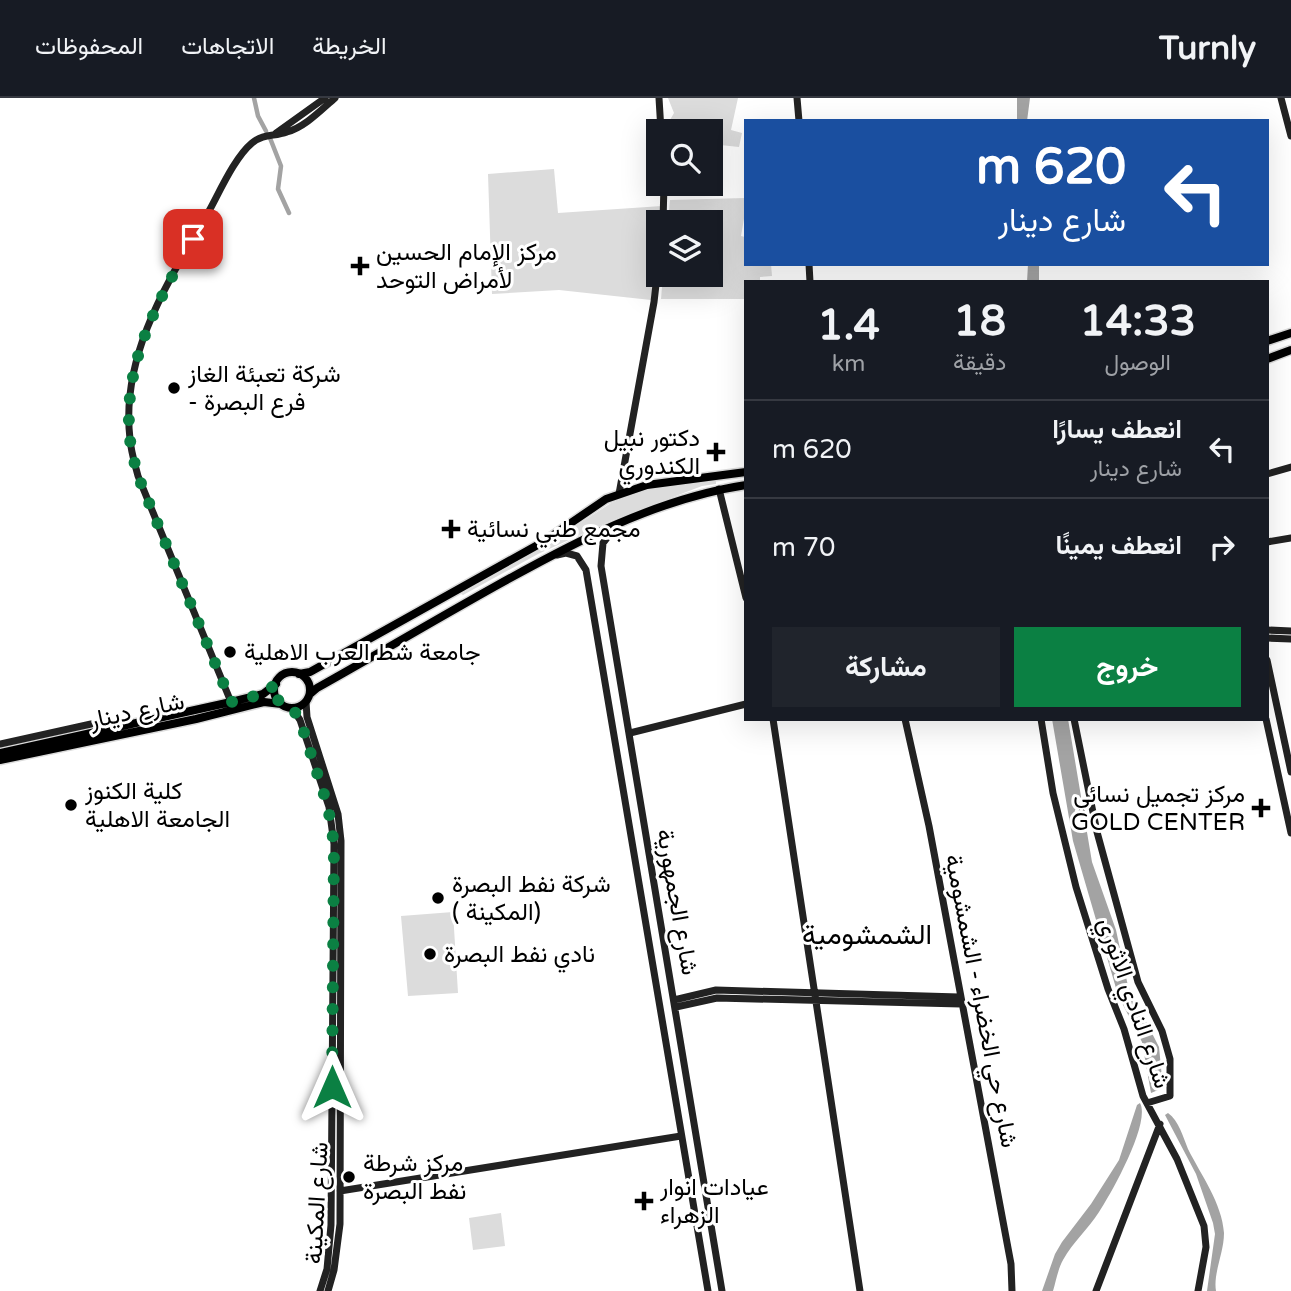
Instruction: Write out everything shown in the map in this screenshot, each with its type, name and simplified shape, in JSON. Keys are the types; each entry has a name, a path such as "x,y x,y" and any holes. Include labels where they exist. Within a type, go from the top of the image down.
{"main road":[{"path":"1269,340 1291,333"},
{"path":"1269,358 1291,350"},
{"path":"744,472 659,482 619,494 592,507 543,542 425,610 310,672 283,675 276,684 275,695 281,704 297,708 317,688 549,556 680,500 744,485"},
{"path":"425,610 422,614 424,620 431,622"},
{"path":"299,674 308,682 308,698"},
{"name":"شارع دينار","path":"0,753 263,694 276,684"},
{"name":"شارع دينار","path":"0,760 264,702 281,704"}],"street":[{"path":"275,133 325,98"},
{"path":"231,702 138,476 130,439 130,403 137,352 162,294 229,176 250,145 262,136 287,133 309,120 335,98"},
{"path":"659,98 660,119"},
{"path":"797,98 799,119"},
{"path":"1281,98 1291,136"},
{"path":"619,494 656,287"},
{"path":"1269,473 1291,467"},
{"path":"719,489 744,590"},
{"name":"شارع الجمهورية","path":"618,525 603,543 601,566 722,1291"},
{"path":"1269,542 1291,538"},
{"path":"549,556 571,553 581,559 586,570 592,564 601,566"},
{"name":"شارع الجمهورية","path":"586,570 708,1291"},
{"path":"1269,630 1291,631"},
{"path":"1269,638 1291,639"},
{"path":"1269,670 1291,770 1277,771"},
{"name":"شارع المكينة","path":"308,698 307,717 340,827 331,1225 327,1269 320,1291"},
{"path":"630,733 744,704"},
{"name":"شارع المكينة","path":"292,708 300,720 328,807 333,832 340,1191 338,1249 328,1291"},
{"path":"773,721 860,1291"},
{"name":"شارع حي الخضراء - الشمشومية","path":"905,721 929,826 1010,1264 1012,1291"},
{"name":"شارع النادي الاثوري","path":"1041,721 1054,793 1076,887 1108,989 1124,1029 1142,1093 1160,1124 1194,1199 1206,1233 1198,1291"},
{"path":"1074,721 1097,832 1138,982 1162,1031 1170,1059 1170,1096 1147,1103"},
{"path":"1266,721 1291,833"},
{"path":"0,744 91,724"},
{"path":"1274,755 1286,752"},
{"path":"675,1004 717,998 815,996 960,1001"},
{"path":"1096,1291 1160,1124"},
{"path":"340,1191 681,1136"}],"shaded area":[{"path":"668,98 738,98 731,130 742,133 739,147 723,145 723,119 671,119 674,113"},
{"path":"1017,98 1030,98 1027,119 1017,119"},
{"path":"554,169 558,213 662,206 662,210 646,210 646,287 653,287 651,300 559,290 492,294 488,174"},
{"path":"744,198 741,236 744,237 744,266 771,266 772,276 760,277 760,280 744,280 744,299 661,299 662,287 723,287 723,210 669,210 670,200"},
{"path":"1028,266 1039,266 1039,280 1027,280"},
{"path":"716,479 716,484 702,486 613,520 538,554 461,594 611,503 654,487"},
{"path":"1052,721 1068,721 1092,862 1116,930 1128,986 1159,1047 1163,1088 1151,1093 1142,1042 1118,995 1073,841"},
{"name":"نادي نفط البصرة","path":"453,912 458,993 408,996 401,916"},
{"path":"1140,1103 1140,1126 1120,1175 1099,1212 1063,1260 1053,1291 1042,1291 1062,1242 1091,1204 1119,1160 1137,1105"},
{"path":"1168,1113 1175,1120 1215,1200 1222,1222 1224,1240 1216,1277 1216,1291 1207,1291 1215,1234 1213,1223 1196,1174 1165,1115"},
{"path":"501,1213 505,1246 473,1250 469,1218"}],"waterway":[{"path":"254,98 258,116 266,131"},
{"path":"270,138 281,166 278,189 289,213"}],"place":[{"name":"مركز الإمام الحسين لأمراض التوحد","path":"360,266"},
{"name":"شركة تعبئة الغاز - فرع البصرة","path":"174,388"},
{"name":"دكتور نبيل الكندوري","path":"716,452"},
{"name":"مجمع طبي نسائية","path":"451,529"},
{"name":"جامعة شط العرب الاهلية","path":"230,652"},
{"name":"كلية الكنوز الجامعة الاهلية","path":"71,805"},
{"name":"مركز تجميل نسائي GOLD CENTER","path":"1261,808"},
{"name":"شركة نفط البصرة ( المكينة)","path":"438,898"},
{"name":"نادي نفط البصرة","path":"430,954"},
{"name":"مركز شرطة نفط البصرة","path":"349,1177"},
{"name":"عيادات انوار الزهراء","path":"644,1201"}],"district":[{"name":"الشمشومية","path":"867,935"}],"route":[{"path":"193,239 162,294 137,352 130,403 130,439 138,476 231,702 263,694 276,684 275,695 278,700 286,707 292,708 300,720 328,807 334,844 332,1087"}]}
